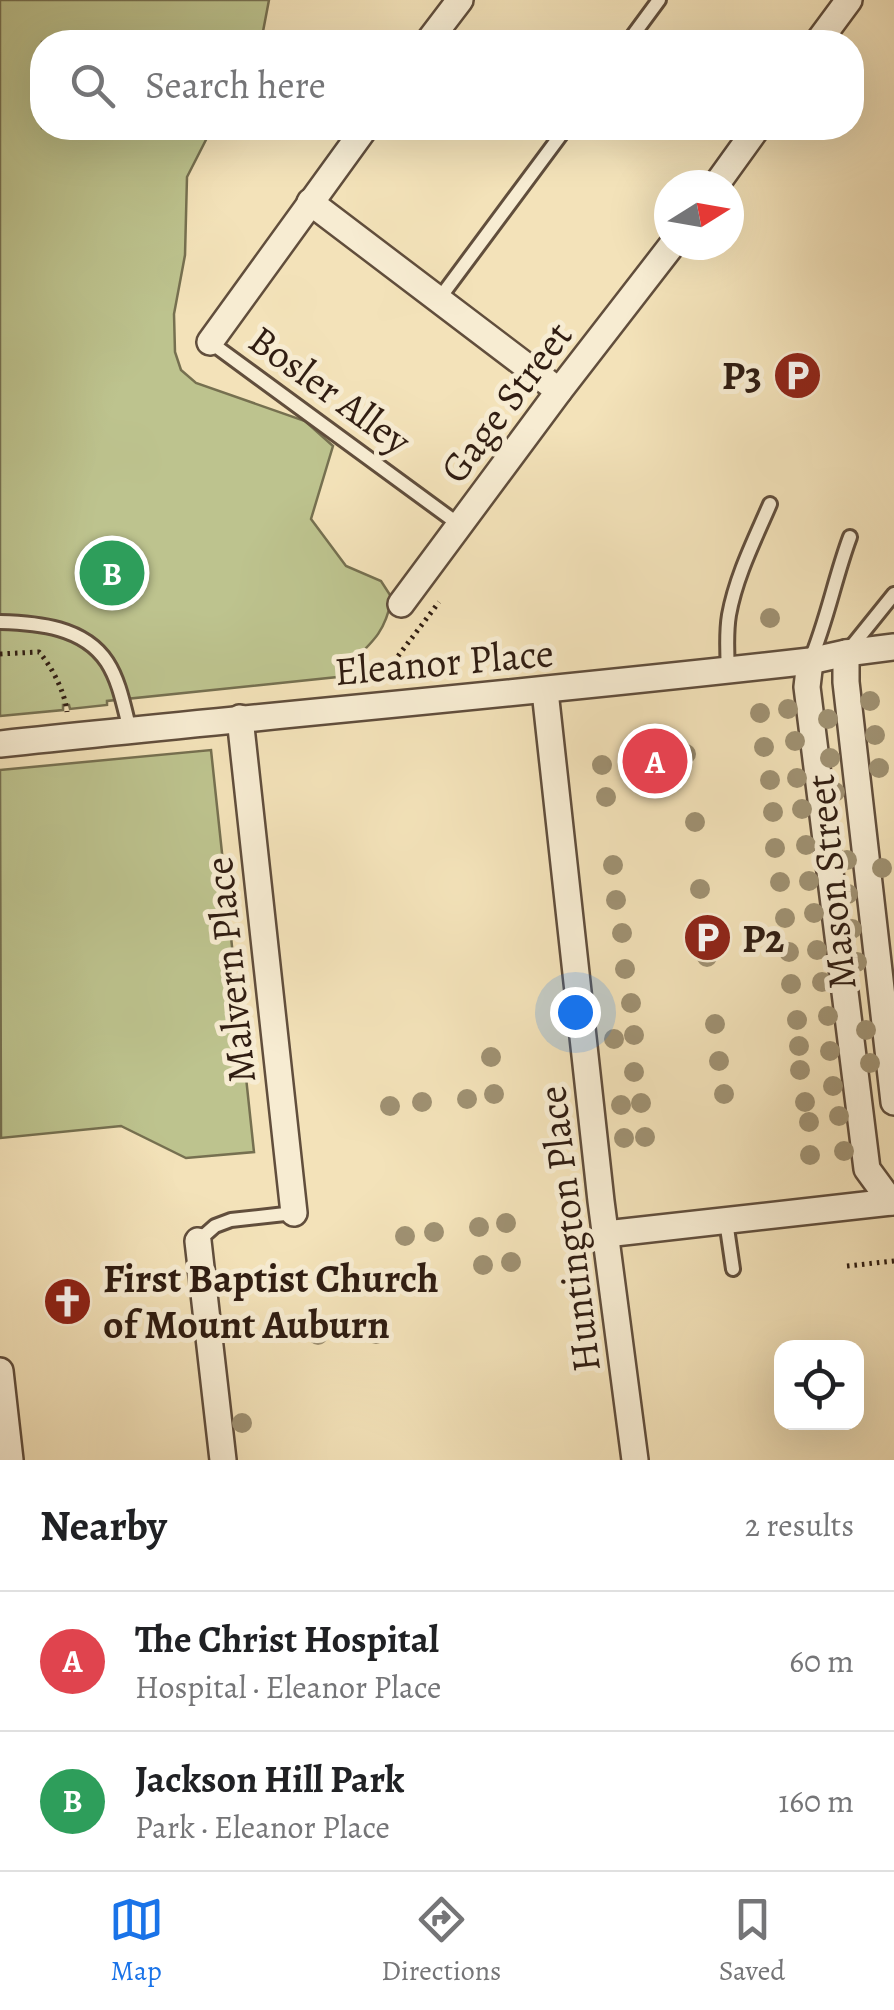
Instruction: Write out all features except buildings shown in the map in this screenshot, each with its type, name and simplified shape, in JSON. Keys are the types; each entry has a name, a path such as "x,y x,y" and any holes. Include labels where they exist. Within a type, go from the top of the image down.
{"street":[{"path":"437,30 460,0"},
{"path":"827,30 849,0"},
{"path":"210,342 356,140"},
{"path":"727,170 748,140"},
{"path":"310,202 559,391"},
{"name":"Gage Street","path":"401,604 660,260"},
{"name":"Eleanor Place","path":"0,744 545,690 894,647"},
{"name":"Mason Street","path":"846,653 848,700 894,1102"},
{"name":"Mason Street","path":"810,660 808,687 867,1169 893,1205"},
{"name":"Huntington Place","path":"545,690 634,1460"},
{"name":"Malvern Place","path":"240,718 294,1213"},
{"path":"606,1234 893,1205"},
{"path":"198,1242 223,1460"},
{"path":"0,1371 10,1460"}],"lane":[{"path":"637,30 660,0"},
{"path":"439,299 557,140"},
{"name":"Bosler Alley","path":"210,342 460,526"},
{"path":"728,670 729,614 770,504"},
{"path":"810,660 850,537"},
{"path":"846,653 894,594"},
{"path":"0,622 32,622 64,630 88,642 107,662 130,730"},
{"path":"198,1242 216,1226 231,1220 294,1213"},
{"path":"726,1221 733,1269"}],"path":[{"path":"379,682 439,602"},
{"path":"0,654 38,652 66,701 67,714"},
{"path":"846,1266 894,1260"}],"green space":[{"path":"0,0 269,0 263,30 30,30 30,140 206,140 187,177 185,255 174,314 175,352 181,370 196,383 305,421 333,446 311,519 346,566 381,581 392,598 378,634 351,663 366,674 107,701 107,705 70,709 63,705 63,710 0,716"},
{"path":"211,750 254,1152 186,1158 121,1126 1,1138 0,770"}],"place":[{"name":"P3","path":"797,375"},
{"name":"Jackson Hill Park","path":"112,573"},
{"name":"The Christ Hospital","path":"655,761"},
{"name":"P2","path":"707,938"},
{"name":"First Baptist Church of Mount Auburn","path":"68,1301"}]}
